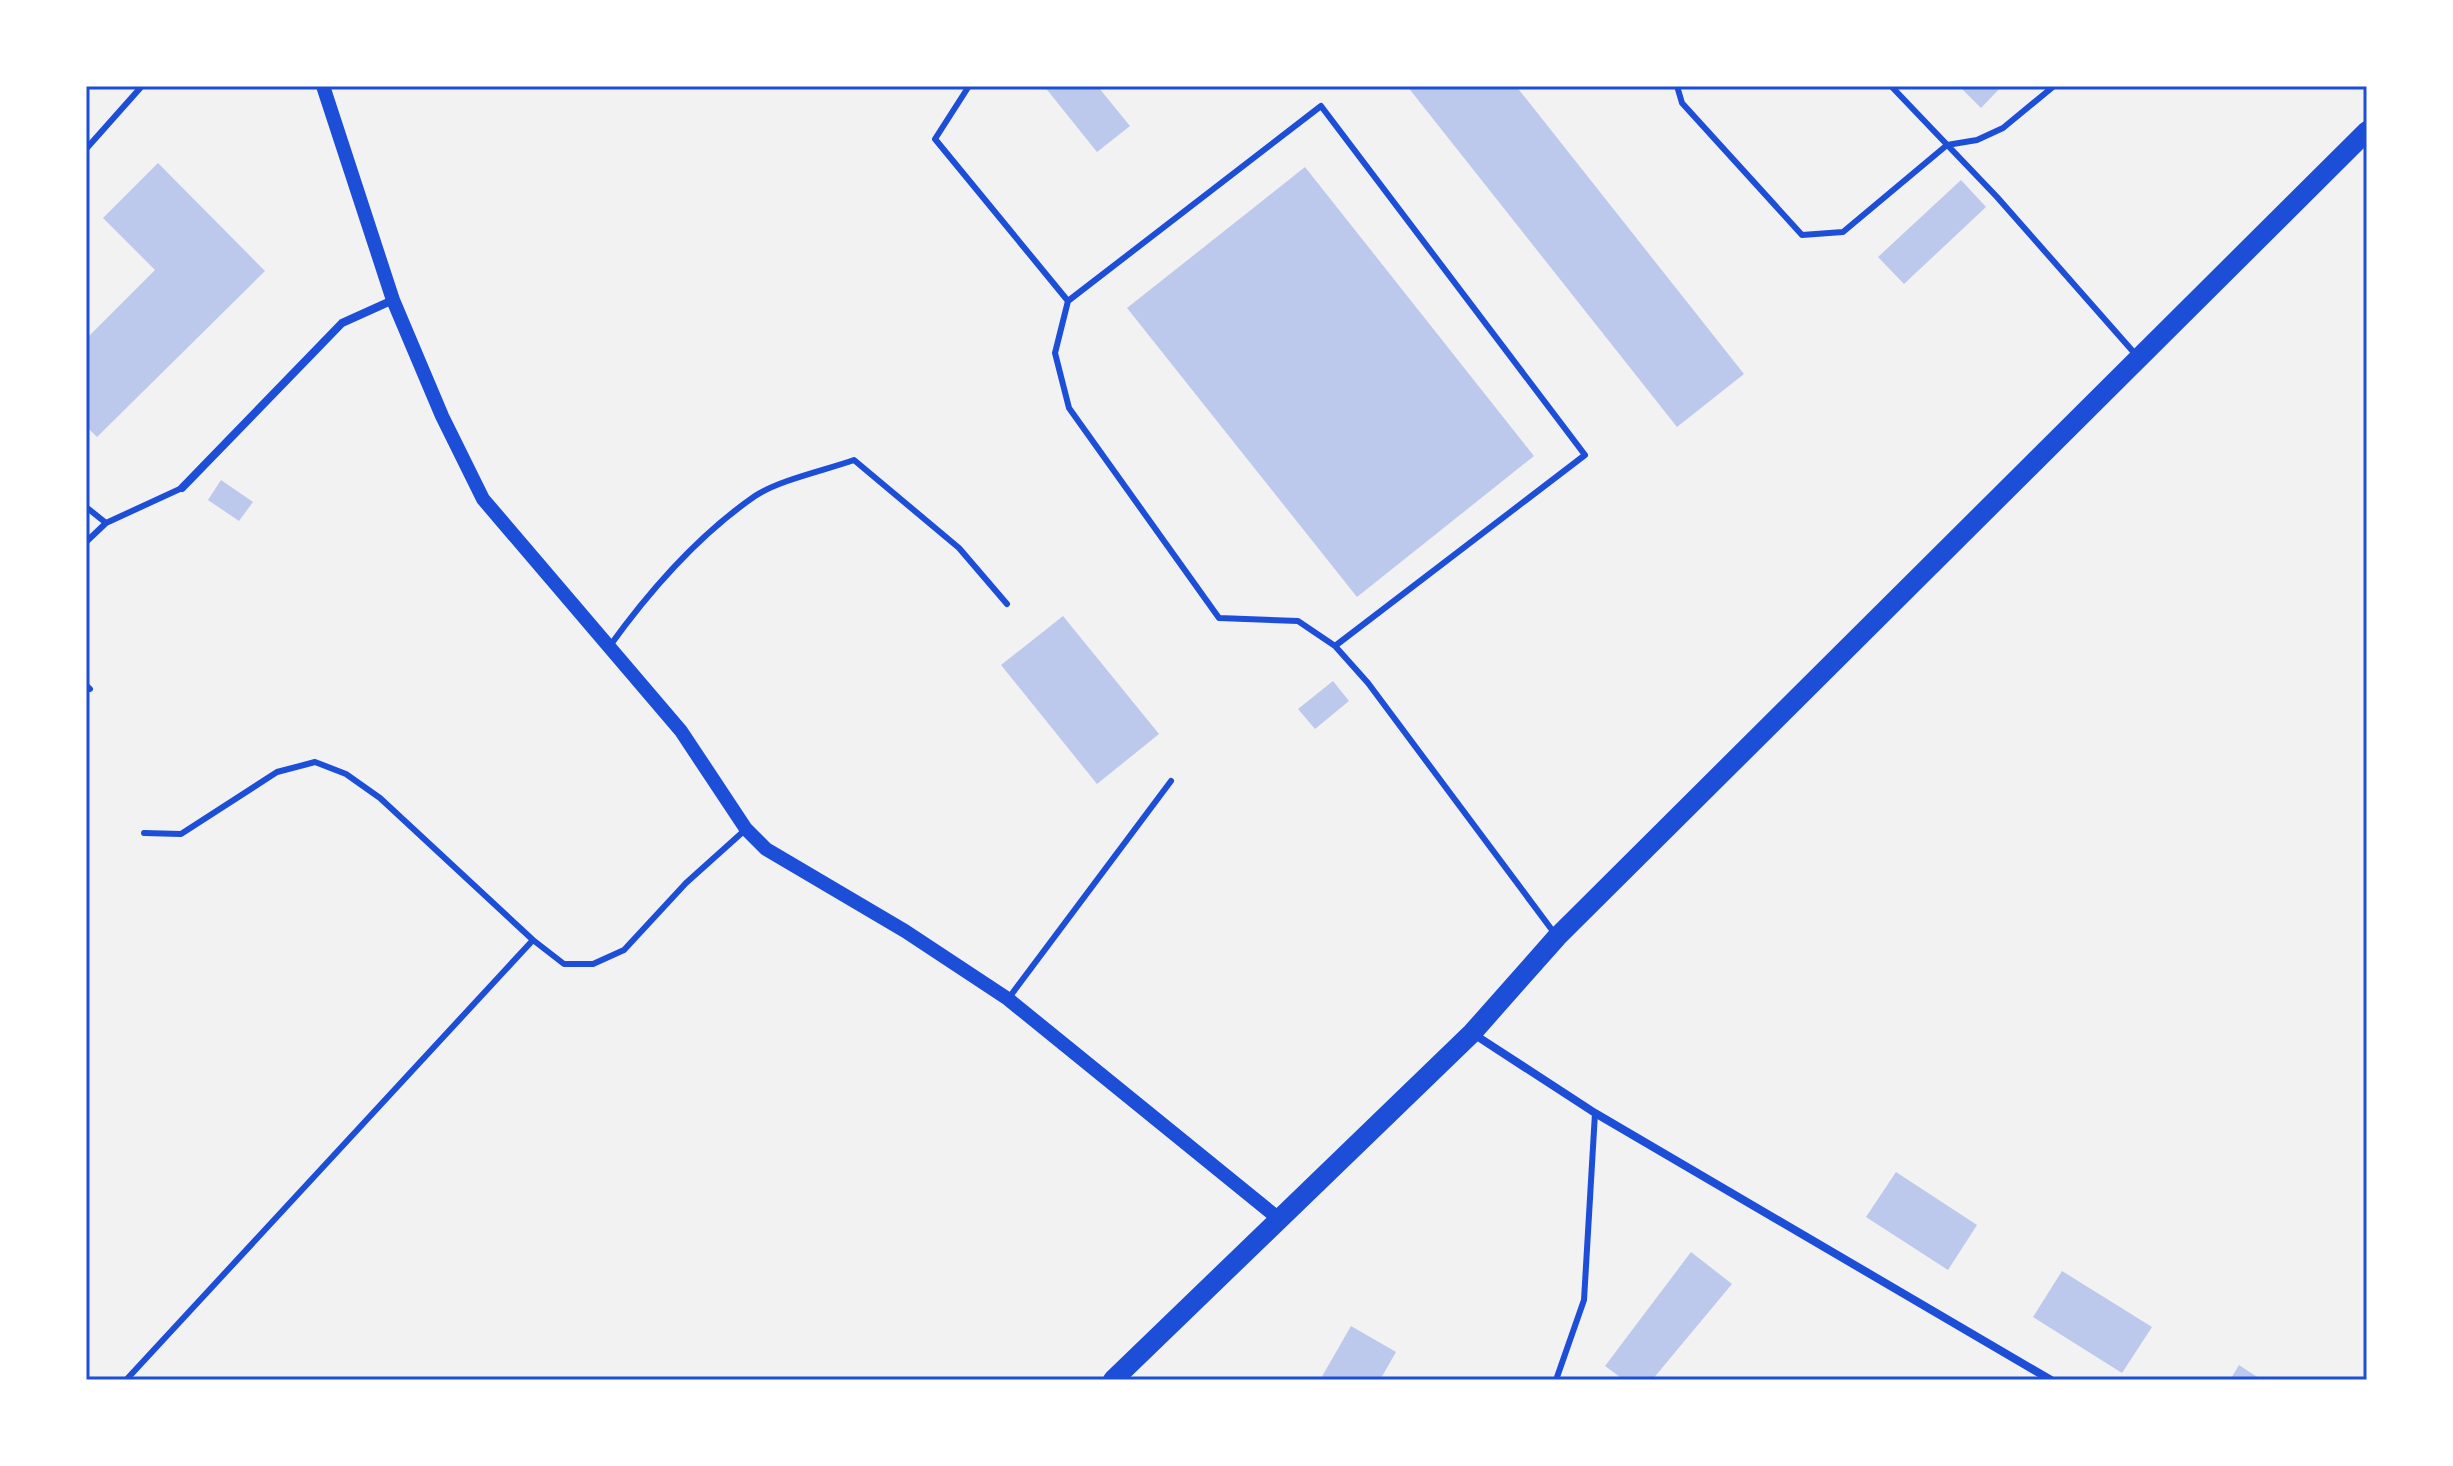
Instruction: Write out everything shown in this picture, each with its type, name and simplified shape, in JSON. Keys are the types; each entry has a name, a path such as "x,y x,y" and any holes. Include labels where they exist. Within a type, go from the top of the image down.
{"main road":[{"path":"1113,1380 1472,1033 1557,937 2367,131"}],"street":[{"path":"323,86 393,300 442,416 483,499 681,731 746,829 766,849 905,931 1008,999 1279,1219"},
{"path":"182,488 342,323 393,300"},
{"path":"1472,1033 1595,1113 2051,1380"}],"lane":[{"path":"86,149 142,86"},
{"path":"1677,86 1682,103 1802,235 1843,232 1947,145 1977,140 2003,128 2054,86"},
{"path":"1891,86 2139,359"},
{"path":"967,87 935,139 1068,301"},
{"path":"1335,646 1585,455 1321,106 1068,301 1055,353 1069,408 1219,618 1298,621 1335,646 1368,683 1557,937"},
{"path":"609,647 640,603 676,564 757,494 854,460 959,548 1007,604"},
{"path":"86,542 106,523 182,488"},
{"path":"86,507 106,523"},
{"path":"144,833 181,834 277,772 315,762 346,774 380,798 533,940 564,964 593,964 624,950 686,883 746,829"},
{"path":"1008,999 1171,781"},
{"path":"126,1380 533,940"},
{"path":"1556,1380 1584,1300 1595,1113"}],"building":[{"path":"1044,86 1102,86 1099,88 1130,126 1097,152"},
{"path":"1407,86 1516,86 1744,374 1677,427"},
{"path":"1959,86 2002,86 1981,108"},
{"path":"158,163 265,271 97,437 86,426 86,339 155,270 103,218"},
{"path":"1305,167 1534,456 1357,597 1127,308"},
{"path":"1961,180 1986,207 1904,284 1878,257"},
{"path":"221,480 253,502 239,521 208,500"},
{"path":"1063,616 1159,734 1097,784 1001,665"},
{"path":"1333,681 1349,701 1315,729 1298,709"},
{"path":"1896,1172 1977,1225 1948,1270 1866,1217"},
{"path":"1691,1252 1732,1284 1652,1380 1624,1380 1605,1366"},
{"path":"2062,1271 2152,1327 2122,1373 2033,1317"},
{"path":"1351,1326 1396,1352 1380,1380 1320,1380"},
{"path":"2239,1365 2262,1380 2230,1380"}]}
